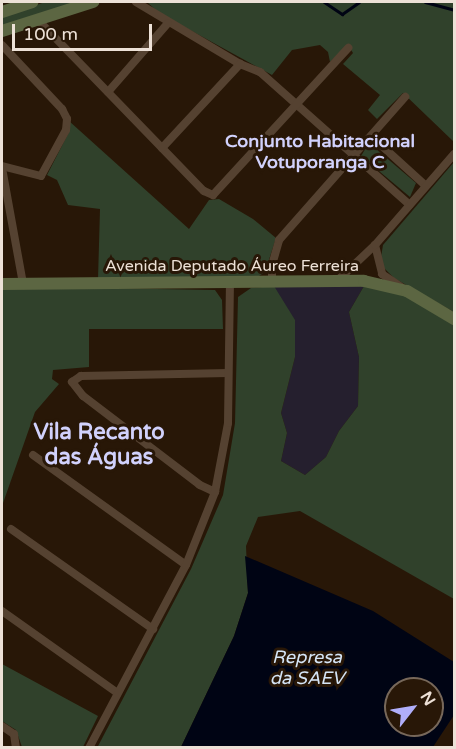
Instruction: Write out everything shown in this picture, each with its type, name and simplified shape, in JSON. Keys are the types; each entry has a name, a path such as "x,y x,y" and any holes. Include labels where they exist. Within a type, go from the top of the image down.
{"main road":[{"path":"2,12 32,2"},
{"path":"2,31 93,2"},
{"name":"Avenida Deputado Áureo Ferreira","path":"2,284 230,285 364,281 406,291 454,318"}],"street":[{"path":"136,2 240,64 260,72 410,205"},
{"path":"38,20 204,191 213,195 348,48"},
{"path":"108,92 168,23"},
{"path":"2,45 62,109 67,119 66,130 40,176 2,167 22,283"},
{"path":"162,148 240,64"},
{"path":"272,282 273,257 279,240 405,97"},
{"path":"371,136 426,186"},
{"path":"338,280 375,245 454,154"},
{"path":"375,245 382,274 406,291"},
{"path":"89,747 116,692 153,629 186,565 215,492 228,423 230,285"},
{"path":"215,492 200,485 83,396 72,382 81,376 228,373"},
{"path":"33,455 186,565"},
{"path":"11,529 153,629"},
{"path":"2,611 116,692"},
{"path":"2,726 14,734 16,747"}],"shaded area":[{"path":"274,286 364,286 349,312 359,357 358,406 339,431 326,457 305,475 281,461 287,433 281,413 295,357"}],"green space":[{"path":"45,2 76,2 2,27 2,17"},
{"path":"147,2 454,2 454,142 403,93 377,119 368,110 380,95 343,64 353,53 348,45 330,62 328,52 320,45 292,50 272,75 159,13"},
{"path":"69,121 189,229 209,200 219,199 253,219 276,238 265,272 259,276 98,279 100,209 68,205 57,180 47,175 69,132"},
{"path":"369,143 416,183 410,197 361,156"},
{"path":"454,162 454,312 394,278 384,268 381,257 383,245"},
{"path":"274,286 295,320 295,357 281,413 287,433 281,461 305,475 326,457 339,431 358,406 359,357 349,312 364,286 404,295 454,322 454,599 300,511 258,517 246,546 248,593 234,636 181,747 97,748 191,569 223,495 235,423 238,297 251,288"},
{"path":"2,289 215,290 222,300 223,329 89,329 89,367 53,370 52,379 59,384 35,412 2,506"},
{"path":"2,664 98,716 83,747 22,747 16,730 2,721"}],"water":[{"name":"Represa da SAEV","path":"245,556 373,611 454,662 454,715 444,730 444,677 384,677 384,737 440,737 433,747 181,747 234,636 248,593"}],"waterway":[{"path":"324,2 342,14 359,2"},
{"path":"425,2 454,10"}],"district":[{"name":"Conjunto Habitacional Votuporanga C","path":"320,152"},
{"name":"Vila Recanto das Águas","path":"99,444"}]}
